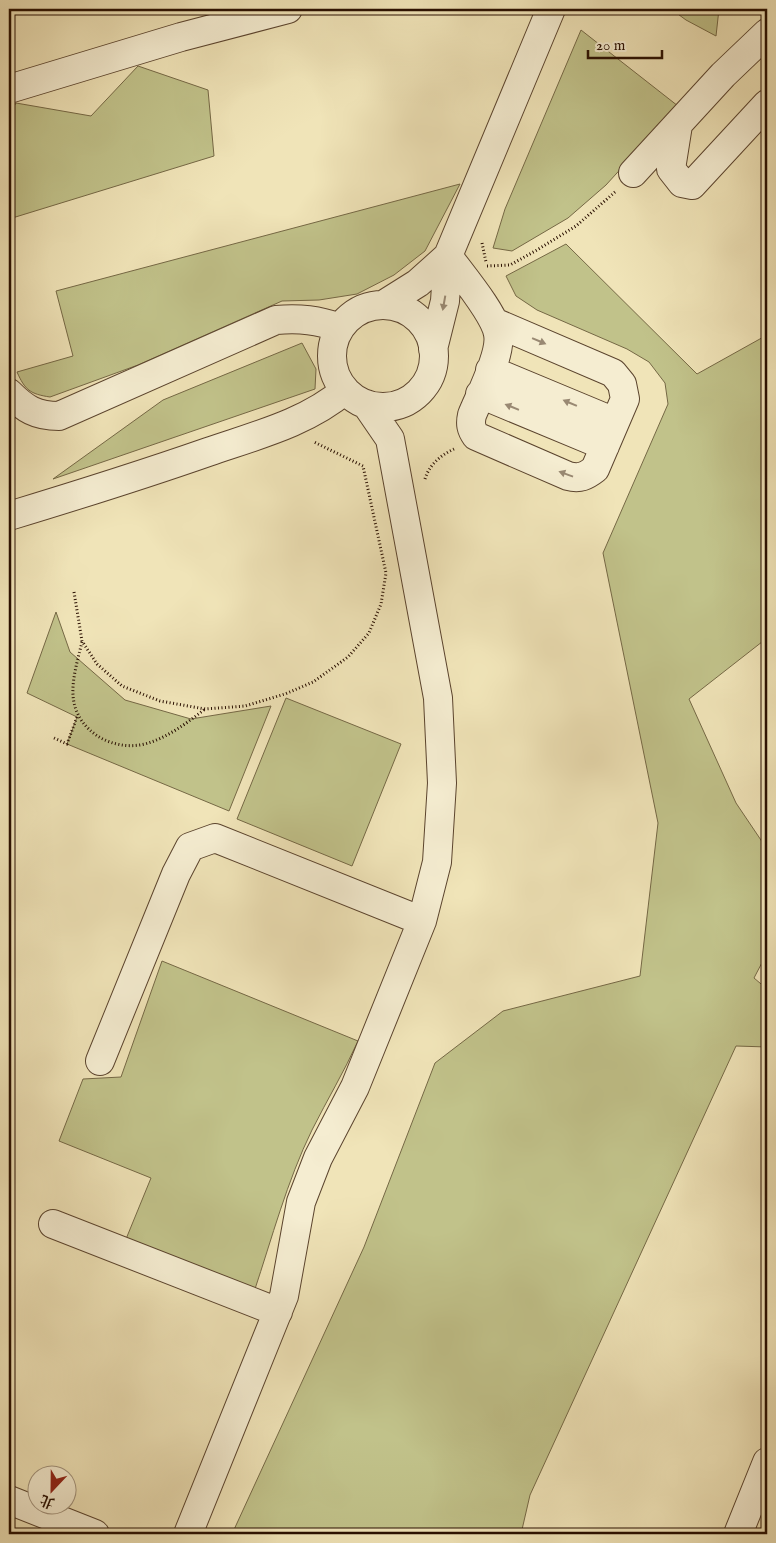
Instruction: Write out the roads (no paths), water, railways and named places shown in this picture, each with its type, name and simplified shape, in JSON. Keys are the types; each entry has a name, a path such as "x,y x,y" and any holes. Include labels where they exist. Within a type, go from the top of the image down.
{"street":[{"path":"9,89 181,37 288,9"},
{"path":"9,516 130,479 270,431 314,412 331,402 355,397 392,406 404,402 418,393 428,380 433,365 434,349 445,301 448,256 551,9"},
{"path":"633,173 723,75 767,33"},
{"path":"678,125 671,169 682,183 692,185 767,104"},
{"path":"383,305 418,283 448,256"},
{"path":"448,256 494,322 499,335 498,348 470,421 476,436 568,476 577,478 587,476 595,469 624,399 622,384 613,373 494,322"},
{"path":"188,1534 284,1296 301,1202 318,1158 355,1088 422,920 437,862 442,796 438,698 390,439 334,372 332,357 334,342 340,328 351,315 365,308 383,305 397,307 410,312 421,322 429,334 434,349"},
{"path":"9,393 25,410 43,416 60,416 276,320 300,318 322,321 340,328"},
{"path":"485,382 610,434"},
{"path":"390,439 404,402"},
{"path":"100,1061 156,951 176,874 190,847 215,838 422,920"},
{"path":"53,1224 278,1312"},
{"path":"738,1534 767,1462"},
{"path":"9,1500 95,1534"}]}
